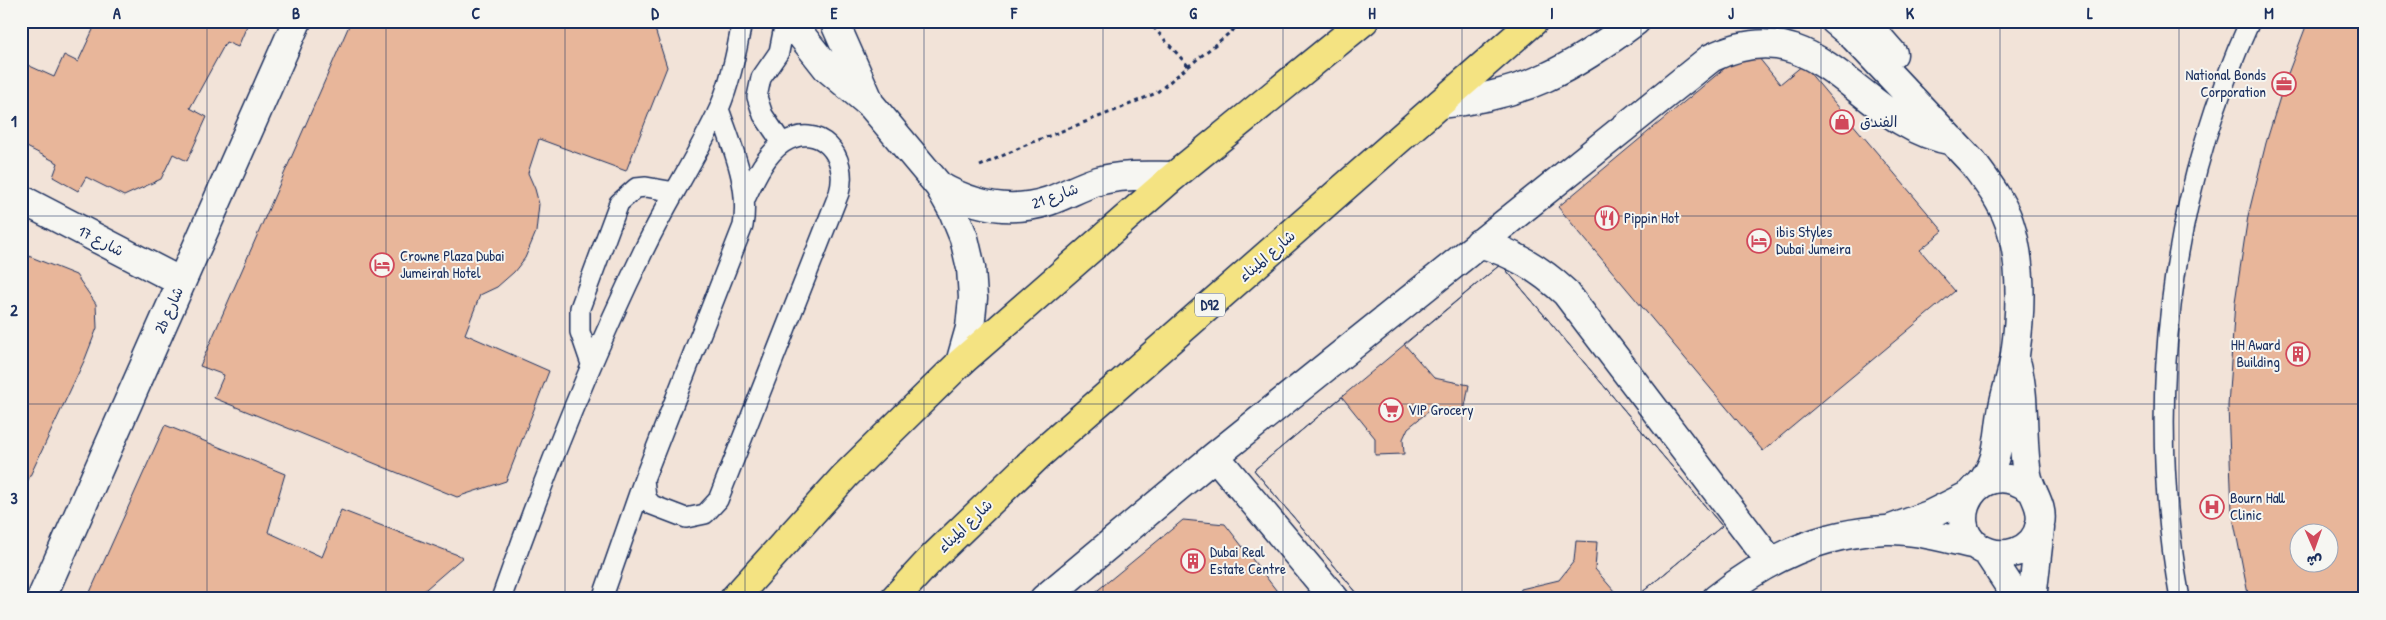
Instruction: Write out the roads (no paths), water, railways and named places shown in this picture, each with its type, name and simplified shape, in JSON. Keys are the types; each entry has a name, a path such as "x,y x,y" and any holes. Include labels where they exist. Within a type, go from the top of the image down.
{"main road":[{"path":"734,599 846,476 960,363 1174,176 1364,21"},
{"name":"شارع الميناء","path":"894,599 932,558 1040,454 1534,21"}],"street":[{"name":"2b شارع","path":"41,599 298,21"},
{"path":"777,21 787,21"},
{"name":"شارع 21","path":"787,21 827,68 872,106 939,186 964,238 971,268 973,298 970,328 960,363"},
{"name":"شارع 21","path":"834,21 872,106"},
{"path":"1440,104 1508,93 1540,81 1570,66 1636,21"},
{"path":"1835,21 1854,37 1952,141 1990,186 2009,222 2018,264 2019,291 2015,356 2002,413 1997,454 1993,466 1974,490 1964,508 1964,521 1968,534 2018,599"},
{"path":"1867,21 1872,30 1933,99 1952,141"},
{"path":"1044,599 1215,456 1711,58 1730,49 1749,44 1770,43 1790,47 1810,54 1904,123 1937,138 1952,141"},
{"name":"شارع 21","path":"939,186 957,196 980,205 1003,208 1027,207 1049,201 1099,181 1125,176 1174,176"},
{"name":"شارع 17","path":"21,199 182,282"},
{"path":"1479,243 1505,251 1527,262 1548,276 1566,293 1770,561"},
{"path":"2015,356 2022,392 2029,488"},
{"path":"1215,456 1335,599"},
{"path":"1716,599 1770,561 1798,548 1826,539 1887,530 1929,514 1991,479 2004,478 2018,480 2029,488 2037,498 2041,511 2032,599"},
{"path":"1887,530 1932,536 2000,555 2014,554 2026,548 2035,538 2040,525"}],"lane":[{"path":"501,599 544,479 591,364 642,253 719,109 735,57 742,21"},
{"path":"782,143 763,115 757,97 761,78 779,52 787,21"},
{"path":"2180,599 2171,549 2164,465 2164,382 2171,298 2185,215 2206,134 2235,55 2250,21"},
{"path":"602,599 644,480 739,240 746,212 743,180 719,109"},
{"path":"644,480 644,489 652,504 686,518 705,514 718,500 843,181 842,168 838,156 830,146 820,139 807,136 794,138 782,143 761,168 746,196"},
{"path":"591,364 580,332 580,308 619,203 636,188 646,187 675,192"}],"place":[{"name":"National Bonds Corporation","path":"2284,84"},
{"name":"الفندق","path":"1842,122"},
{"name":"Pippin Hot","path":"1607,218"},
{"name":"ibis Styles Dubai Jumeira","path":"1759,241"},
{"name":"Crowne Plaza Dubai Jumeirah Hotel","path":"382,265"},
{"name":"HH Award Building","path":"2298,354"},
{"name":"VIP Grocery","path":"1391,410"},
{"name":"Bourn Hall Clinic","path":"2212,507"},
{"name":"Dubai Real Estate Centre","path":"1193,561"}]}
